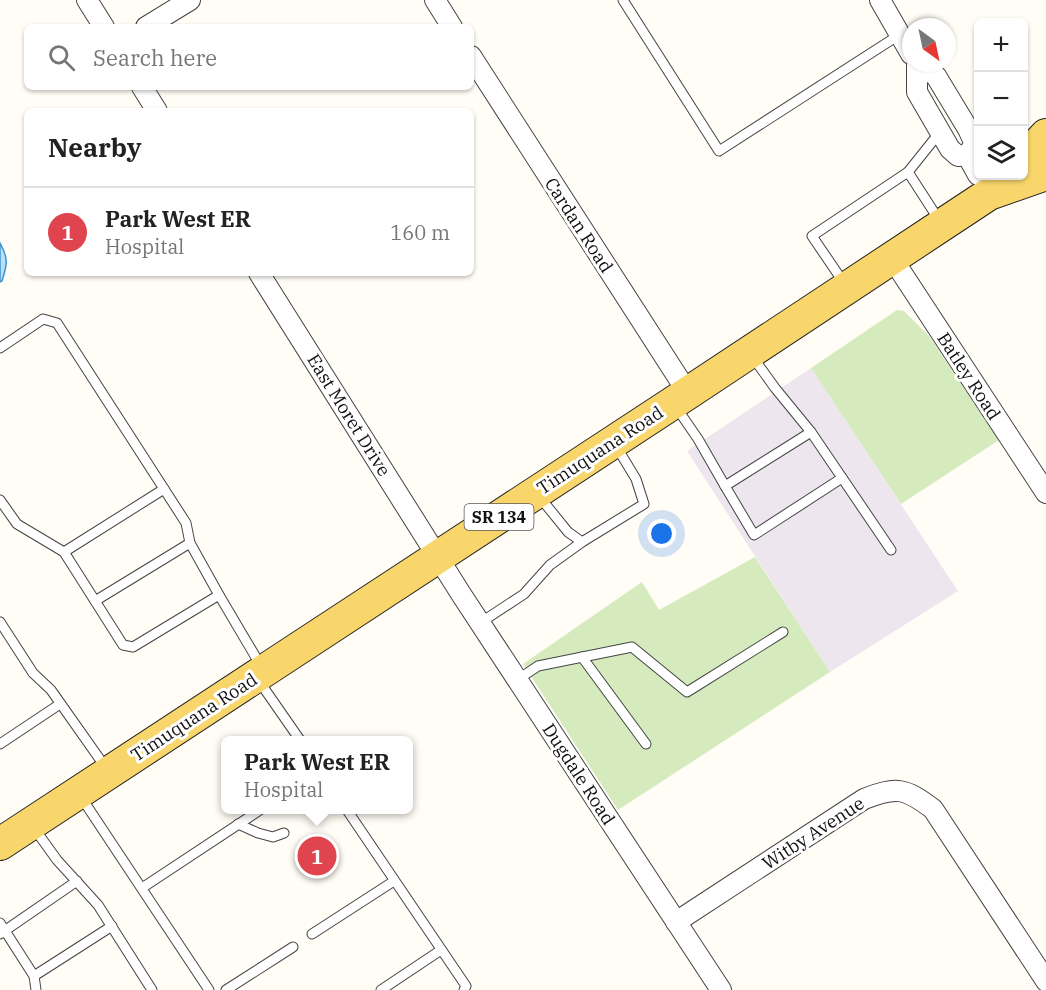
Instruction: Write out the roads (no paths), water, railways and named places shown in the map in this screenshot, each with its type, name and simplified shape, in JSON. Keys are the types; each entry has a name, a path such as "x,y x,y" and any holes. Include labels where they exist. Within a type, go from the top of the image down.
{"main road":[{"path":"1028,154 1046,135"},
{"name":"Timuquana Road","path":"1028,176 1046,174"},
{"name":"Timuquana Road","path":"0,844 942,225 988,180"}],"street":[{"path":"87,0 102,24"},
{"path":"152,24 190,0"},
{"path":"435,0 450,24"},
{"path":"880,0 902,39"},
{"name":"Cardan Road","path":"474,61 680,398"},
{"path":"916,72 917,92 950,149 958,156 967,155 974,142 936,76 931,72"},
{"path":"144,90 155,108"},
{"path":"967,155 974,163"},
{"name":"Batley Road","path":"892,258 1046,493"},
{"name":"East Moret Drive","path":"261,276 438,557"},
{"name":"Dugdale Road","path":"438,557 721,990"},
{"name":"Witby Avenue","path":"676,922 864,799 898,790 916,796 933,809 1046,981"}],"lane":[{"path":"623,0 719,151 899,34"},
{"path":"847,287 812,236 908,172 940,132"},
{"path":"908,172 942,225"},
{"path":"0,348 43,319 57,323 186,523 190,543 260,673 297,736"},
{"path":"749,352 811,432 891,550"},
{"path":"680,398 698,439 754,535 842,478"},
{"path":"725,486 811,432"},
{"path":"480,623 524,594 550,565 582,542 644,504 636,478 613,442"},
{"path":"64,552 164,489"},
{"path":"536,492 568,532 582,542"},
{"path":"0,500 17,524 64,552 123,645 133,647 219,595"},
{"path":"95,601 190,543"},
{"path":"0,622 33,673 51,690 109,773"},
{"path":"517,680 538,666 632,647 687,692 783,632"},
{"path":"582,657 646,744"},
{"path":"0,744 60,704"},
{"path":"78,792 209,990"},
{"path":"142,888 254,814"},
{"path":"350,814 466,986 464,990"},
{"path":"31,824 57,860 98,905 152,990"},
{"path":"238,824 273,837 284,833"},
{"path":"36,990 34,976 2,929 77,881"},
{"path":"312,934 394,881"},
{"path":"34,976 112,926"},
{"path":"226,990 293,947"},
{"path":"381,990 441,950"}],"water":[{"path":"0,243 6,262 0,282"}],"place":[{"name":"Park West ER","path":"317,856"}]}
